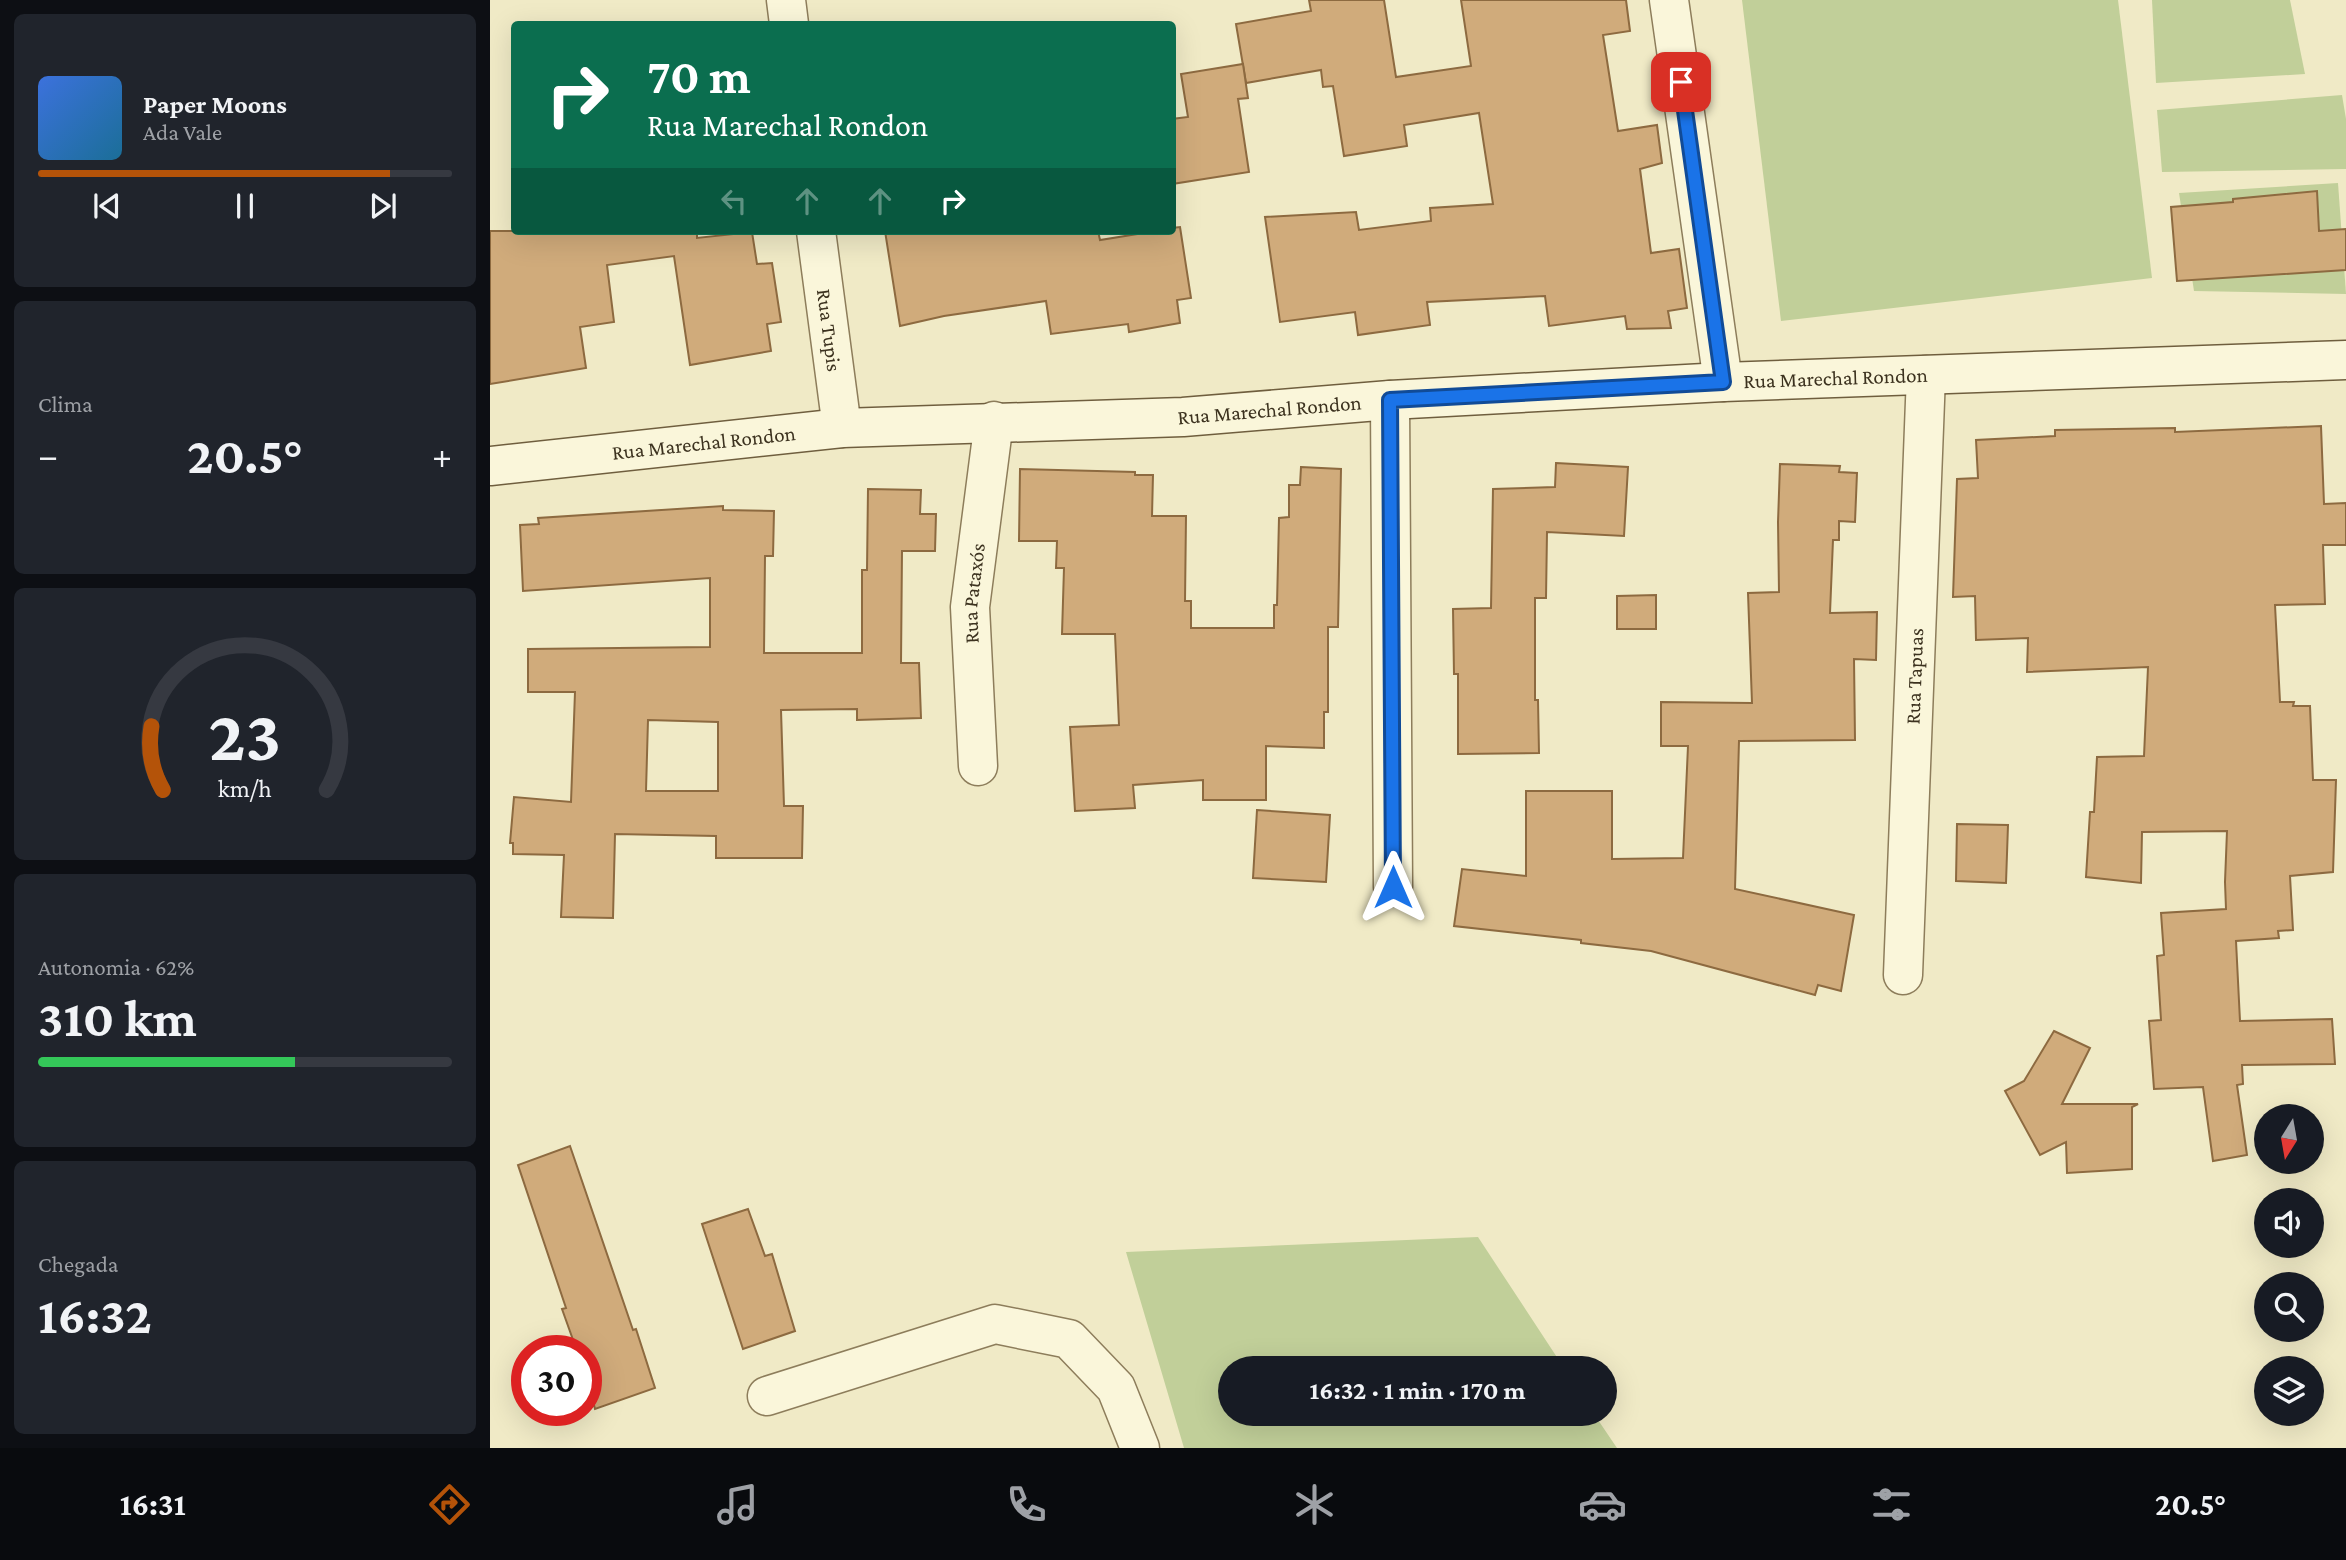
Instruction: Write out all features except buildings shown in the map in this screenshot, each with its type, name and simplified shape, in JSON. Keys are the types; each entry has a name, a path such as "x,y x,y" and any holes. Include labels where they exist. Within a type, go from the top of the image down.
{"street":[{"path":"786,0 789,21"},
{"path":"1669,0 1723,382"},
{"name":"Rua Tupis","path":"817,235 842,428"},
{"name":"Rua Marechal Rondon","path":"490,467 842,428 1183,417 1390,400 1723,382 2346,360"},
{"name":"Rua Tapuas","path":"1903,975 1926,375"},
{"path":"1390,400 1393,887"},
{"name":"Rua Pataxós","path":"978,766 970,607 994,421"},
{"path":"767,1396 995,1324 1069,1339 1116,1388 1140,1448"}],"green space":[{"path":"1742,0 2118,0 2152,278 1781,321"},
{"path":"2152,0 2290,0 2305,74 2156,83"},
{"path":"2342,95 2346,119 2346,169 2162,172 2157,110"},
{"path":"2338,183 2346,294 2194,291 2179,193"},
{"path":"1478,1237 1556,1356 1218,1356 1218,1426 1602,1426 1617,1448 1184,1448 1126,1252"}],"route":[{"path":"1393,887 1390,400 1723,382 1681,82"}]}
